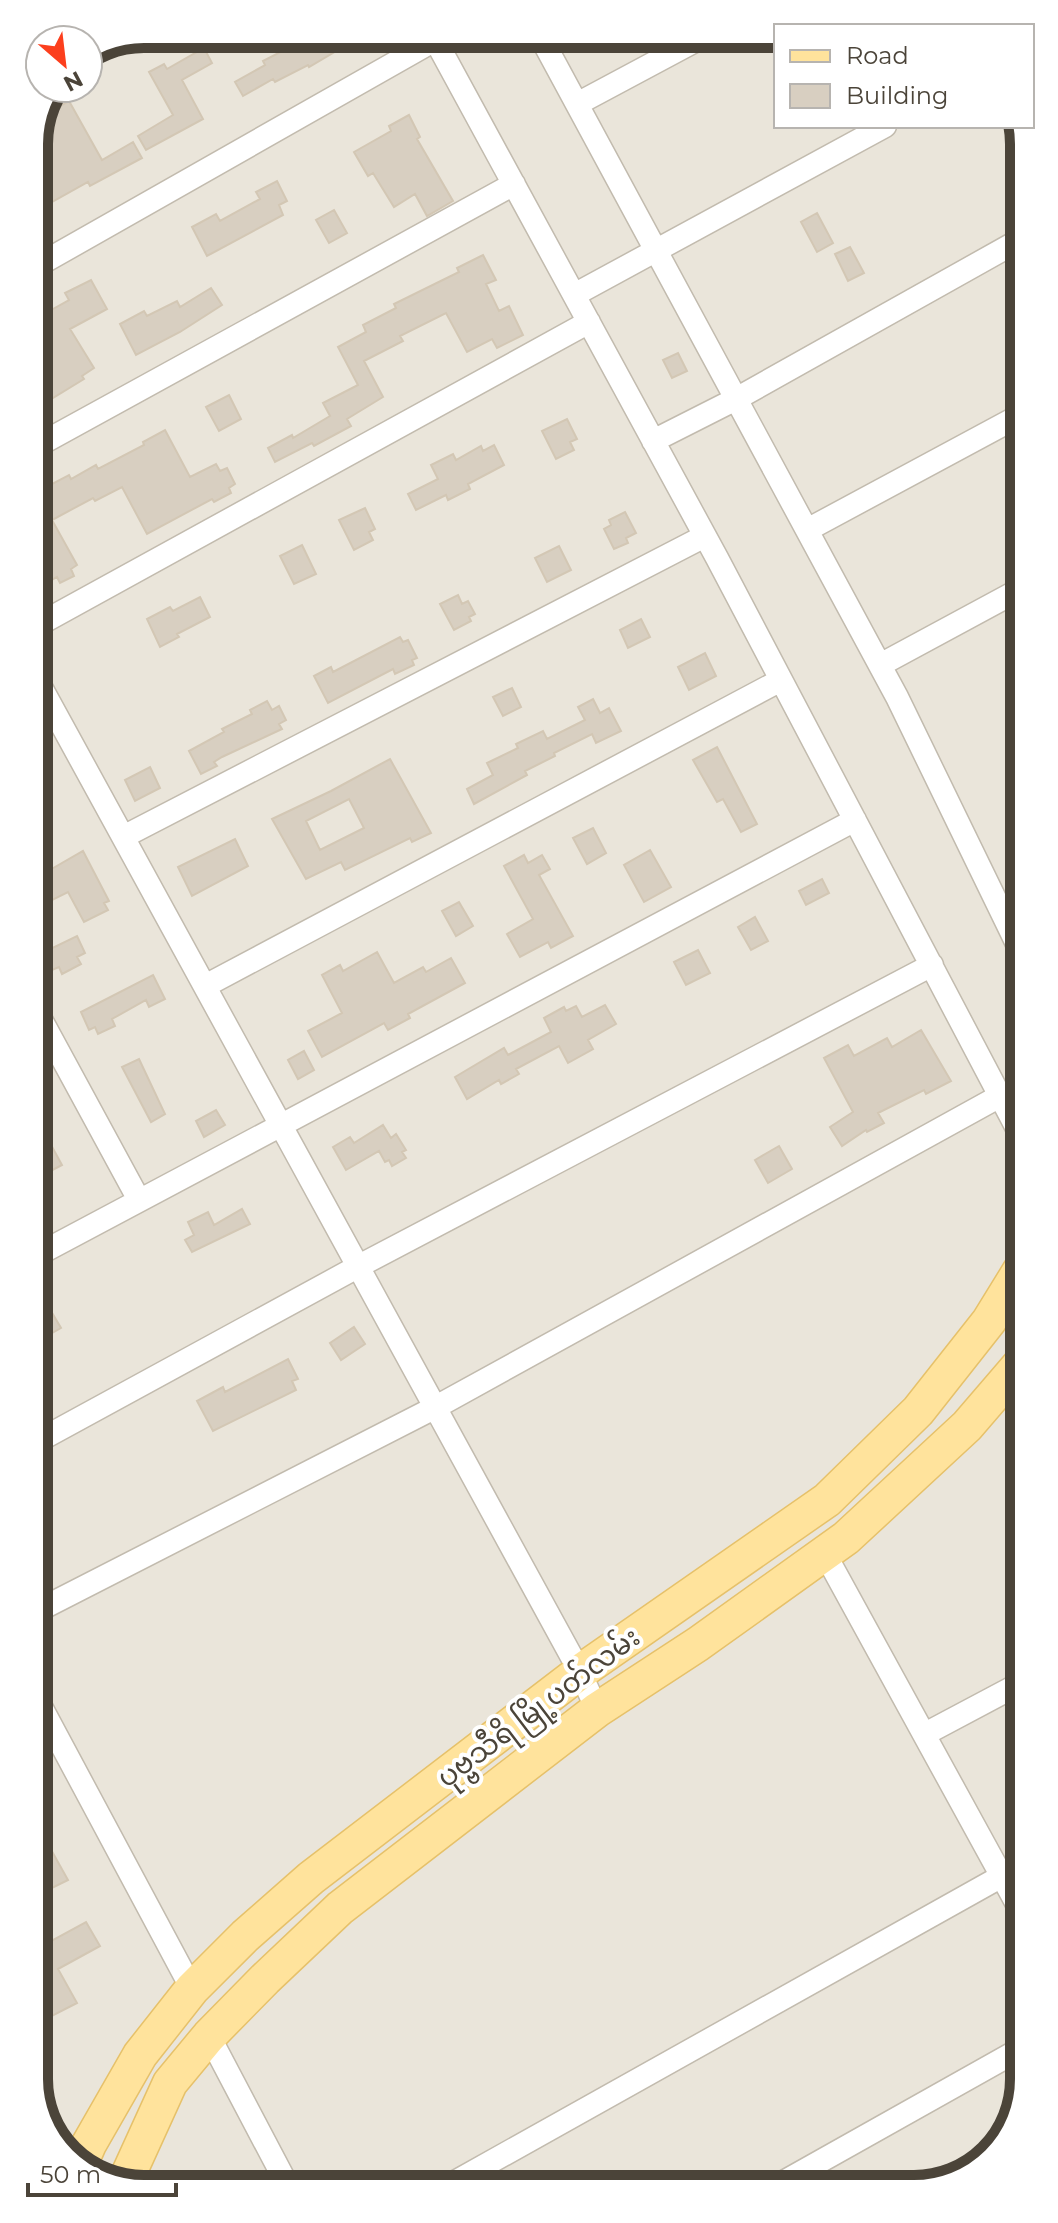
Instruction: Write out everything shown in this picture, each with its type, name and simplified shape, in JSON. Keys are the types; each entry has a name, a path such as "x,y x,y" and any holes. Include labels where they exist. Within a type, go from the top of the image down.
{"main road":[{"name":"ပုဗ္ဗသီရိ မြို့ပတ်လမ်း","path":"85,2154 140,2055 192,1989 245,1936 311,1878 580,1672 827,1500 918,1411 989,1321 1010,1287"},
{"name":"ပုဗ္ဗသီရိ မြို့ပတ်လမ်း","path":"129,2174 170,2083 209,2036 340,1908 597,1710 698,1644 825,1554 907,1484 967,1426 1010,1376"}],"street":[{"path":"48,260 415,48"},
{"path":"440,48 705,536 1010,1115"},
{"path":"547,48 880,665 1010,930"},
{"path":"577,104 682,48"},
{"path":"574,295 881,128"},
{"path":"48,440 514,184"},
{"path":"653,441 736,399 1010,245"},
{"path":"48,619 589,322"},
{"path":"807,530 1010,421"},
{"path":"123,837 705,536"},
{"path":"880,665 1010,595"},
{"path":"205,986 781,680"},
{"path":"48,700 436,1407 580,1672 597,1710"},
{"path":"48,1249 855,820"},
{"path":"48,1436 359,1266 932,965"},
{"path":"48,1032 139,1200"},
{"path":"48,1605 436,1407 1000,1096"},
{"path":"825,1554 1010,1891"},
{"path":"925,1734 1010,1689"},
{"path":"48,1720 192,1989"},
{"path":"467,2175 1002,1876"},
{"path":"209,2036 282,2175"},
{"path":"796,2175 1010,2055"}],"shaded area":[{"path":"144,48 774,48 774,128 1008,128 1010,2079 1005,2110 994,2132 977,2151 951,2168 914,2175 138,2175 113,2170 91,2159 72,2142 55,2116 48,2079 48,138 57,104 104,104 104,57"}],"building":[{"path":"204,48 212,63 182,80 203,119 146,150 138,136 173,115 149,72 164,64 167,69"},
{"path":"341,48 309,67 275,82 273,79 243,96 235,82 265,65 263,61 291,49"},
{"path":"71,104 102,160 133,142 142,158 48,204 48,138 50,128 54,126 51,119 54,109"},
{"path":"409,115 420,137 417,139 453,201 427,216 415,194 394,207 373,173 368,176 354,152 391,131 389,126"},
{"path":"277,181 287,201 279,205 283,215 207,256 192,227 216,214 220,221 260,199 256,192"},
{"path":"334,210 347,233 329,243 316,220"},
{"path":"817,213 833,243 817,252 801,222"},
{"path":"850,247 864,273 848,281 835,254"},
{"path":"483,255 496,280 486,284 499,311 509,306 523,335 497,348 492,339 467,352 446,313 400,336 403,341 364,361 383,397 347,419 351,426 275,462 268,448 292,435 293,438 330,416 323,403 358,385 338,347 366,332 363,325 396,308 394,304 459,272 457,268"},
{"path":"91,280 107,309 70,329 94,368 82,376 84,379 48,401 48,312 69,300 65,293"},
{"path":"211,288 222,305 136,355 120,324 144,311 147,316 177,301 180,307"},
{"path":"678,353 687,371 672,378 663,360"},
{"path":"229,395 241,419 219,431 206,407"},
{"path":"567,419 577,439 570,442 574,450 556,459 542,431"},
{"path":"165,430 190,477 216,464 220,471 227,468 235,484 229,488 231,493 214,502 212,499 147,534 122,487 95,501 93,498 52,520 77,565 71,569 74,576 60,583 57,577 48,582 48,486 69,475 71,479 96,465 98,469 144,445 143,442"},
{"path":"494,445 504,465 468,484 470,489 448,500 446,495 416,510 408,494 438,479 431,465 453,454 456,460 481,446 483,451"},
{"path":"365,508 375,529 369,532 373,540 354,550 339,520"},
{"path":"625,512 636,533 626,538 628,543 614,549 604,529 611,525 609,520"},
{"path":"302,545 316,574 294,584 280,556"},
{"path":"559,546 571,570 547,582 535,558"},
{"path":"458,595 462,604 468,601 475,614 469,617 471,621 454,630 440,604"},
{"path":"200,597 210,617 177,634 179,637 160,647 147,619 170,607 173,611"},
{"path":"641,619 650,637 628,648 620,630"},
{"path":"400,637 403,642 408,640 417,658 412,660 414,665 395,674 393,669 328,703 314,676 331,667 333,672"},
{"path":"705,653 716,676 689,690 678,667"},
{"path":"512,688 521,707 503,716 493,697"},
{"path":"593,699 600,713 609,708 621,731 596,743 592,734 554,753 555,756 525,771 527,775 474,804 467,789 493,775 487,763 543,731 547,739 585,720 578,707"},
{"path":"267,701 272,710 279,706 286,720 279,724 282,729 222,757 214,762 217,766 201,774 189,751 224,732 222,729 252,714 250,710"},
{"path":"717,747 757,824 741,832 723,799 717,802 693,760"},
{"path":"390,759 431,833 412,842 410,838 345,870 341,862 306,879 272,819","holes":["349,799 364,828 320,850 306,821"]},
{"path":"150,767 160,788 135,801 125,780"},
{"path":"593,828 606,853 587,864 573,838"},
{"path":"235,839 248,866 192,896 178,867"},
{"path":"650,850 671,887 644,902 624,865"},
{"path":"83,851 109,901 104,903 108,910 84,922 68,892 48,902 48,871"},
{"path":"524,855 528,863 542,855 550,869 539,875 573,936 551,948 548,942 520,957 507,934 533,919 504,866"},
{"path":"822,879 829,893 806,905 799,891"},
{"path":"459,902 473,926 456,936 442,911"},
{"path":"755,917 768,941 751,950 738,927"},
{"path":"77,936 85,953 77,957 81,964 62,974 59,967 48,972 48,950"},
{"path":"698,950 710,973 686,985 674,962"},
{"path":"377,952 394,983 423,967 426,972 451,958 465,983 408,1014 410,1018 388,1030 384,1023 322,1057 308,1031 342,1013 322,975 340,965 343,971"},
{"path":"153,975 165,999 149,1007 146,1000 112,1019 115,1026 98,1034 95,1027 89,1030 81,1012"},
{"path":"605,1005 616,1024 588,1040 593,1049 568,1063 559,1046 516,1069 519,1074 501,1084 499,1080 467,1099 455,1077 504,1048 508,1055 551,1032 544,1018 564,1007 566,1011 576,1006 582,1017"},
{"path":"921,1030 951,1081 926,1094 924,1090 878,1113 884,1123 866,1130 842,1146 830,1127 853,1112 824,1058 848,1045 854,1056 887,1038 892,1047"},
{"path":"304,1051 314,1070 298,1079 288,1060"},
{"path":"139,1059 165,1114 151,1122 122,1067"},
{"path":"216,1110 225,1125 204,1137 196,1121"},
{"path":"383,1125 391,1138 396,1134 406,1150 402,1152 406,1158 392,1166 389,1160 385,1162 379,1151 346,1170 333,1147 350,1137 354,1143"},
{"path":"48,1139 62,1165 48,1172"},
{"path":"779,1146 792,1169 768,1183 755,1160"},
{"path":"242,1209 250,1224 192,1252 185,1240 194,1235 188,1222 208,1212 214,1225"},
{"path":"51,1311 61,1328 48,1335 48,1313"},
{"path":"354,1327 365,1344 341,1360 330,1343"},
{"path":"288,1359 298,1379 292,1381 296,1390 213,1431 197,1401 223,1387 225,1392"},
{"path":"48,1844 68,1880 52,1888 48,1881"},
{"path":"86,1922 100,1946 58,1969 77,2003 48,2018 48,1943"}]}
